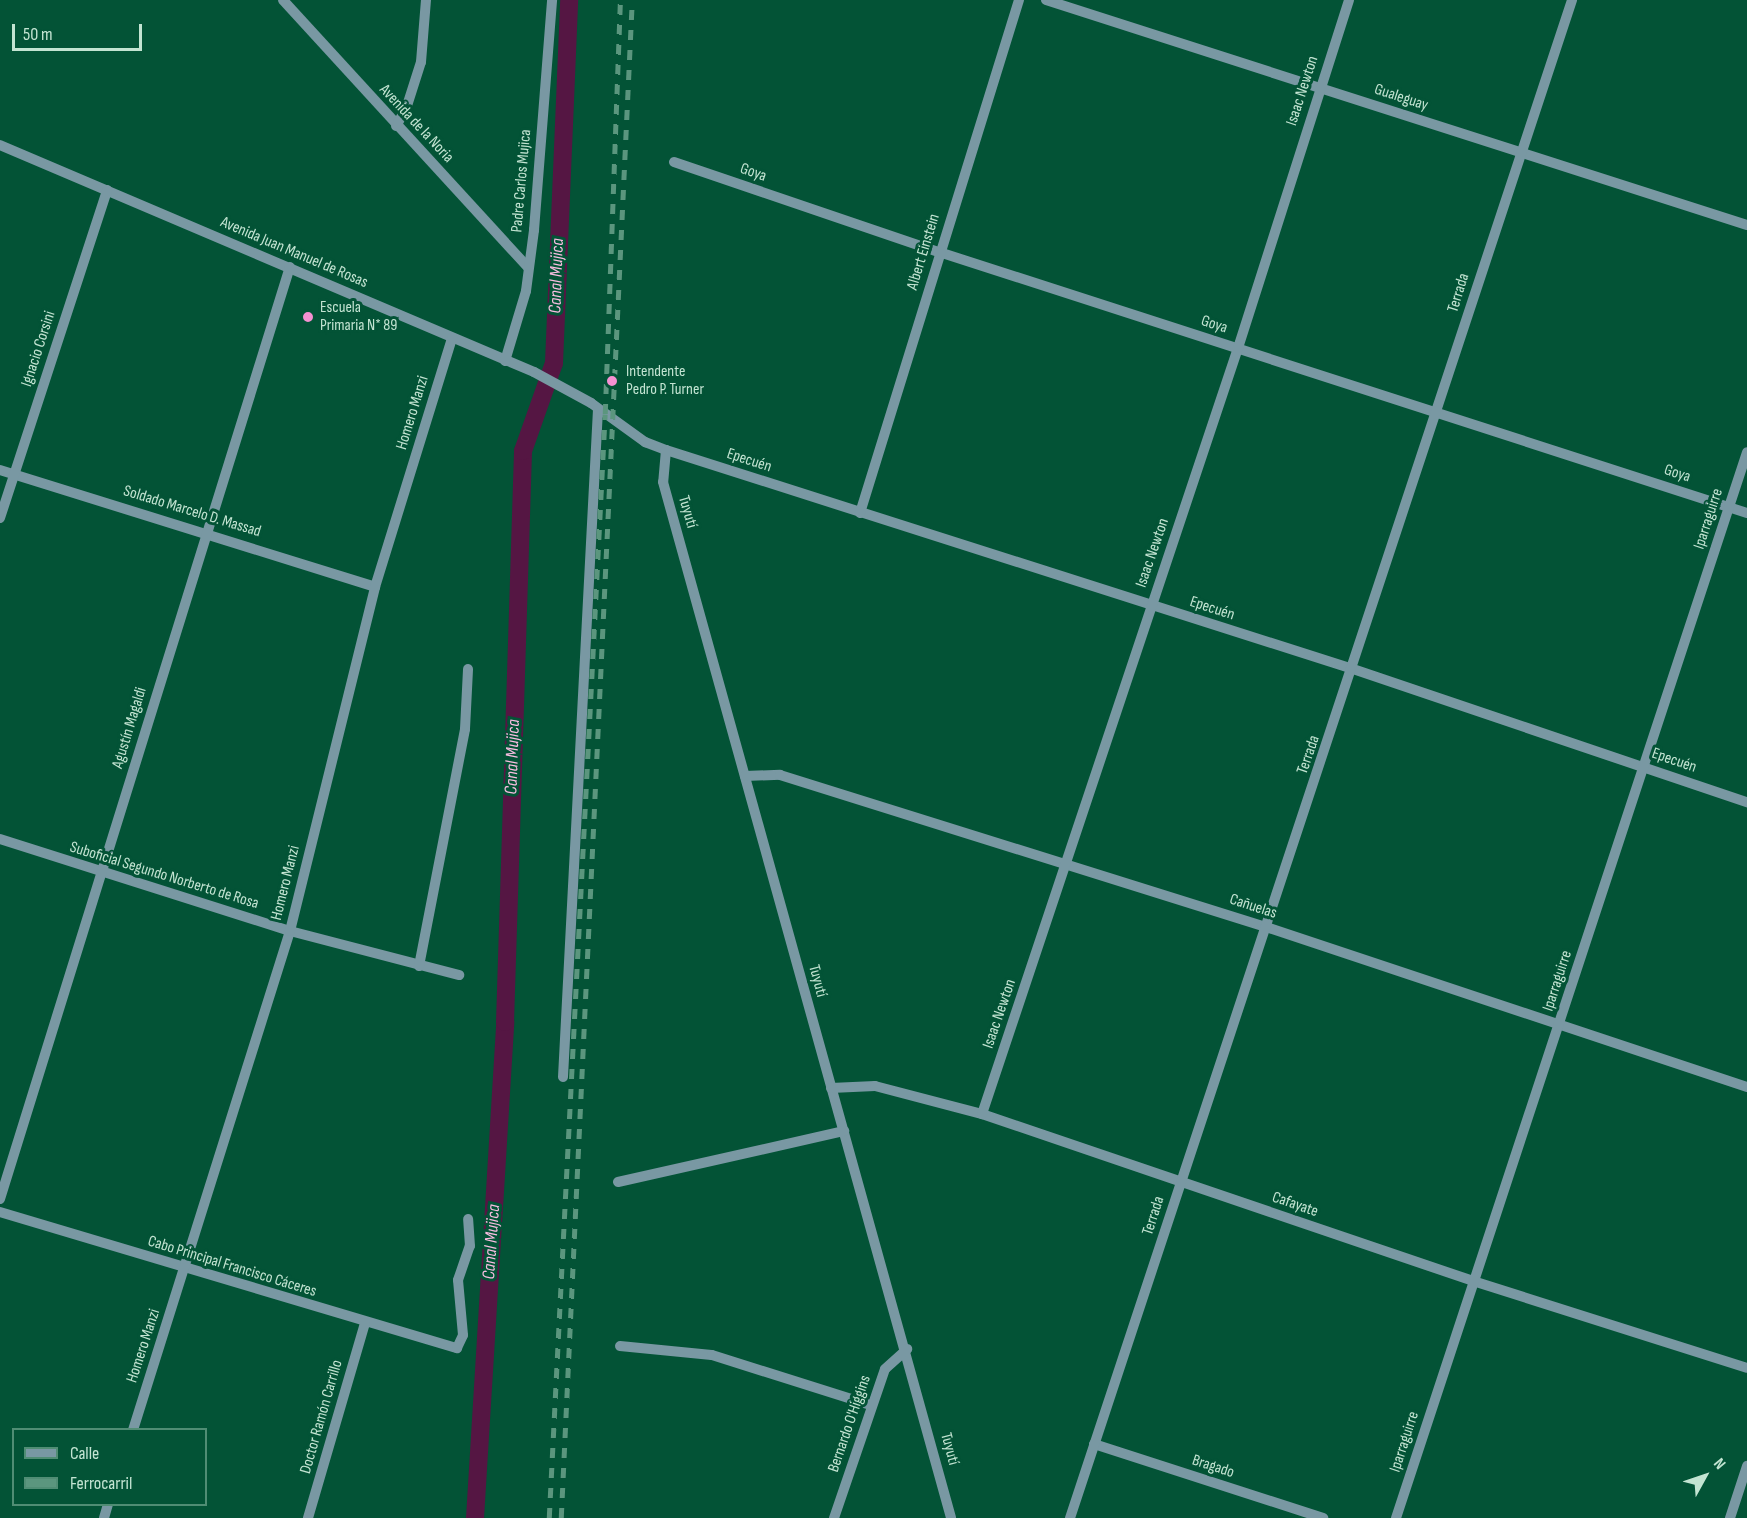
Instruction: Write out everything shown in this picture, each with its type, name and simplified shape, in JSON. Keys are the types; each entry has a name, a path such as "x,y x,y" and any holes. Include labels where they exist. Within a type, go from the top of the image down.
{"street":[{"name":"Avenida de la Noria","path":"283,0 396,126 528,267"},
{"path":"396,126 406,109 421,62 426,0"},
{"name":"Padre Carlos Mujica","path":"505,361 521,311 528,267 552,0"},
{"name":"Albert Einstein","path":"860,513 939,252 1019,0"},
{"name":"Gualeguay","path":"1046,0 1747,225"},
{"name":"Isaac Newton","path":"982,1114 1238,348 1319,88 1349,0"},
{"name":"Terrada","path":"1070,1518 1438,412 1519,152 1572,0"},
{"name":"Avenida Juan Manuel de Rosas","path":"0,145 534,372 598,409 638,438 666,450"},
{"name":"Goya","path":"674,162 939,252 1747,513"},
{"name":"Ignacio Corsini","path":"0,518 107,190"},
{"name":"Agustín Magaldi","path":"0,1198 290,267"},
{"name":"Homero Manzi","path":"134,1428 186,1268 290,931 375,586 452,338"},
{"path":"563,1077 598,409"},
{"name":"Epecuén","path":"666,450 1353,669 1747,802"},
{"name":"Tuyutí","path":"666,450 663,482 831,1088 907,1349 951,1518"},
{"name":"Iparraguirre","path":"1396,1518 1747,452"},
{"name":"Soldado Marcelo D. Massad","path":"0,470 207,531 375,586"},
{"path":"419,966 465,729 468,669"},
{"name":"Cañuelas","path":"745,777 780,775 1266,927 1559,1026 1747,1086"},
{"name":"Suboficial Segundo Norberto de Rosa","path":"0,839 290,931 459,975"},
{"name":"Cafayate","path":"831,1088 874,1086 982,1114 1473,1281 1747,1368"},
{"path":"618,1182 844,1131"},
{"name":"Cabo Principal Francisco Cáceres","path":"0,1212 365,1323 457,1348 463,1335 458,1280 470,1246 468,1219"},
{"name":"Doctor Ramón Carrillo","path":"308,1518 365,1323"},
{"path":"620,1346 712,1354 871,1405"},
{"name":"Bernardo O'Higgins","path":"834,1518 885,1369 907,1349"},
{"name":"Bragado","path":"1094,1444 1323,1518"},
{"path":"1730,1518 1747,1466"}],"waterway":[{"name":"Canal Mujica","path":"475,1518 505,1022 523,451 554,363 569,0"}],"railway":[{"path":"549,1518 605,414 620,0"},
{"path":"561,1518 632,0"}],"place":[{"name":"Escuela Primaria N* 89","path":"308,317"},
{"name":"Intendente Pedro P. Turner","path":"612,381"}]}
